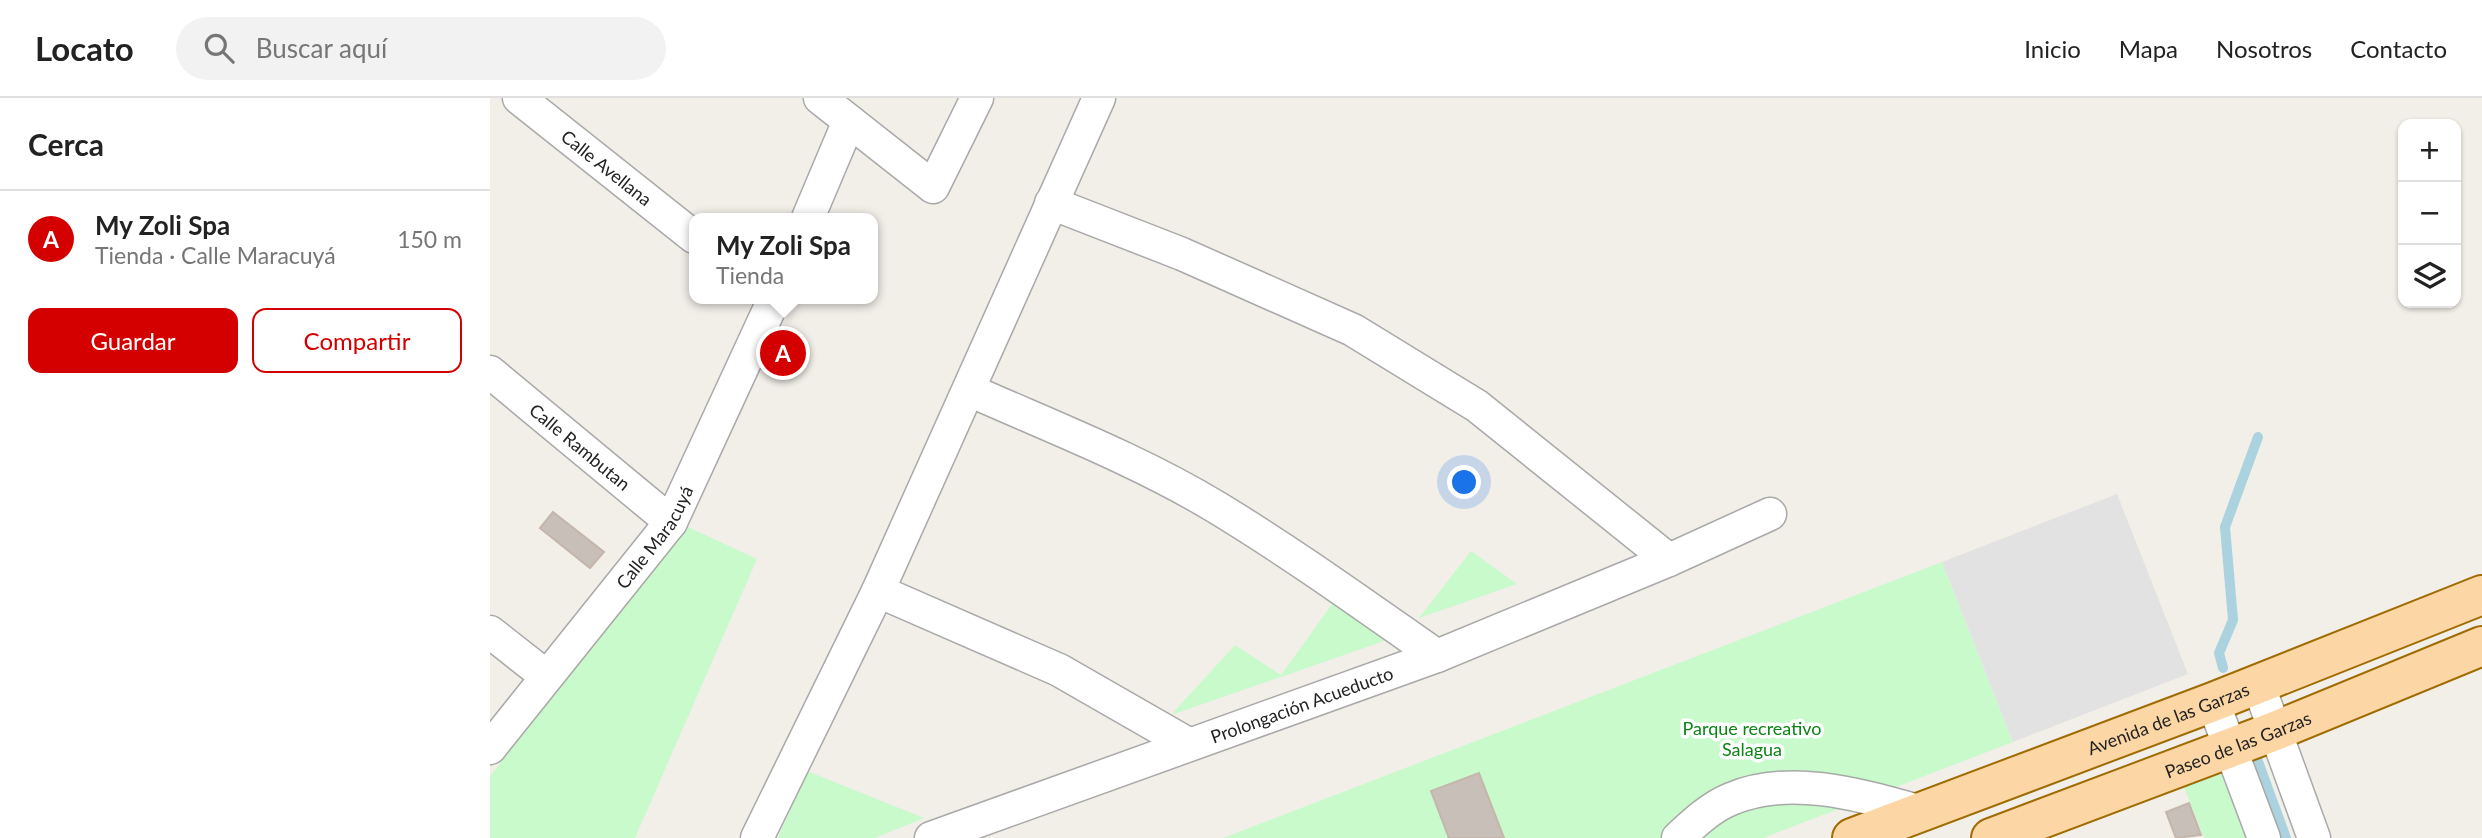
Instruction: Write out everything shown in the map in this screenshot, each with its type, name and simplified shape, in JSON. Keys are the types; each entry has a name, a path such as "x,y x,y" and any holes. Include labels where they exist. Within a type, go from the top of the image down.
{"main road":[{"name":"Avenida de las Garzas","path":"1852,838 2213,702 2482,595"},
{"name":"Paseo de las Garzas","path":"1991,838 2231,745 2275,731 2482,646"}],"street":[{"name":"Calle Avellana","path":"519,98 689,233"},
{"path":"820,98 933,187 977,98"},
{"path":"757,838 878,591 1099,98"},
{"path":"810,213 849,121"},
{"path":"1051,203 1182,254 1353,330 1477,406 1669,560"},
{"name":"Calle Maracuyá","path":"490,748 671,522 771,304"},
{"name":"Calle Rambutan","path":"490,372 671,522"},
{"path":"970,390 1130,461 1214,506 1305,564 1437,656"},
{"name":"Prolongación Acueducto","path":"931,838 1437,656 1669,560 1770,514"},
{"path":"878,591 1059,670 1188,744"},
{"path":"490,632 546,676"},
{"path":"2258,684 2315,838"},
{"path":"2213,702 2264,838"},
{"path":"1678,838 1695,822 1731,799 1777,789 1835,789 1918,811"}],"green space":[{"path":"686,526 757,559 635,838 490,838 490,776"},
{"path":"1471,551 1517,584 1419,618"},
{"name":"Parque recreativo Salagua","path":"1942,562 2013,742 1763,838 1223,838"},
{"path":"1335,600 1387,640 1171,715 1235,645 1281,675"},
{"path":"2223,766 2252,838 2204,838 2182,782"},
{"path":"807,771 924,818 875,838 778,838"}],"shaded area":[{"path":"2117,494 2188,674 2013,742 1942,562"}],"building":[{"path":"553,512 604,552 590,568 540,528"},
{"path":"1479,773 1504,838 1449,838 1431,791"},
{"path":"2189,803 2201,835 2176,838 2166,812"}],"waterway":[{"path":"2223,668 2219,653 2233,620 2225,527 2258,437"},
{"path":"2256,756 2286,838"}],"place":[{"name":"My Zoli Spa","path":"783,353"}]}
